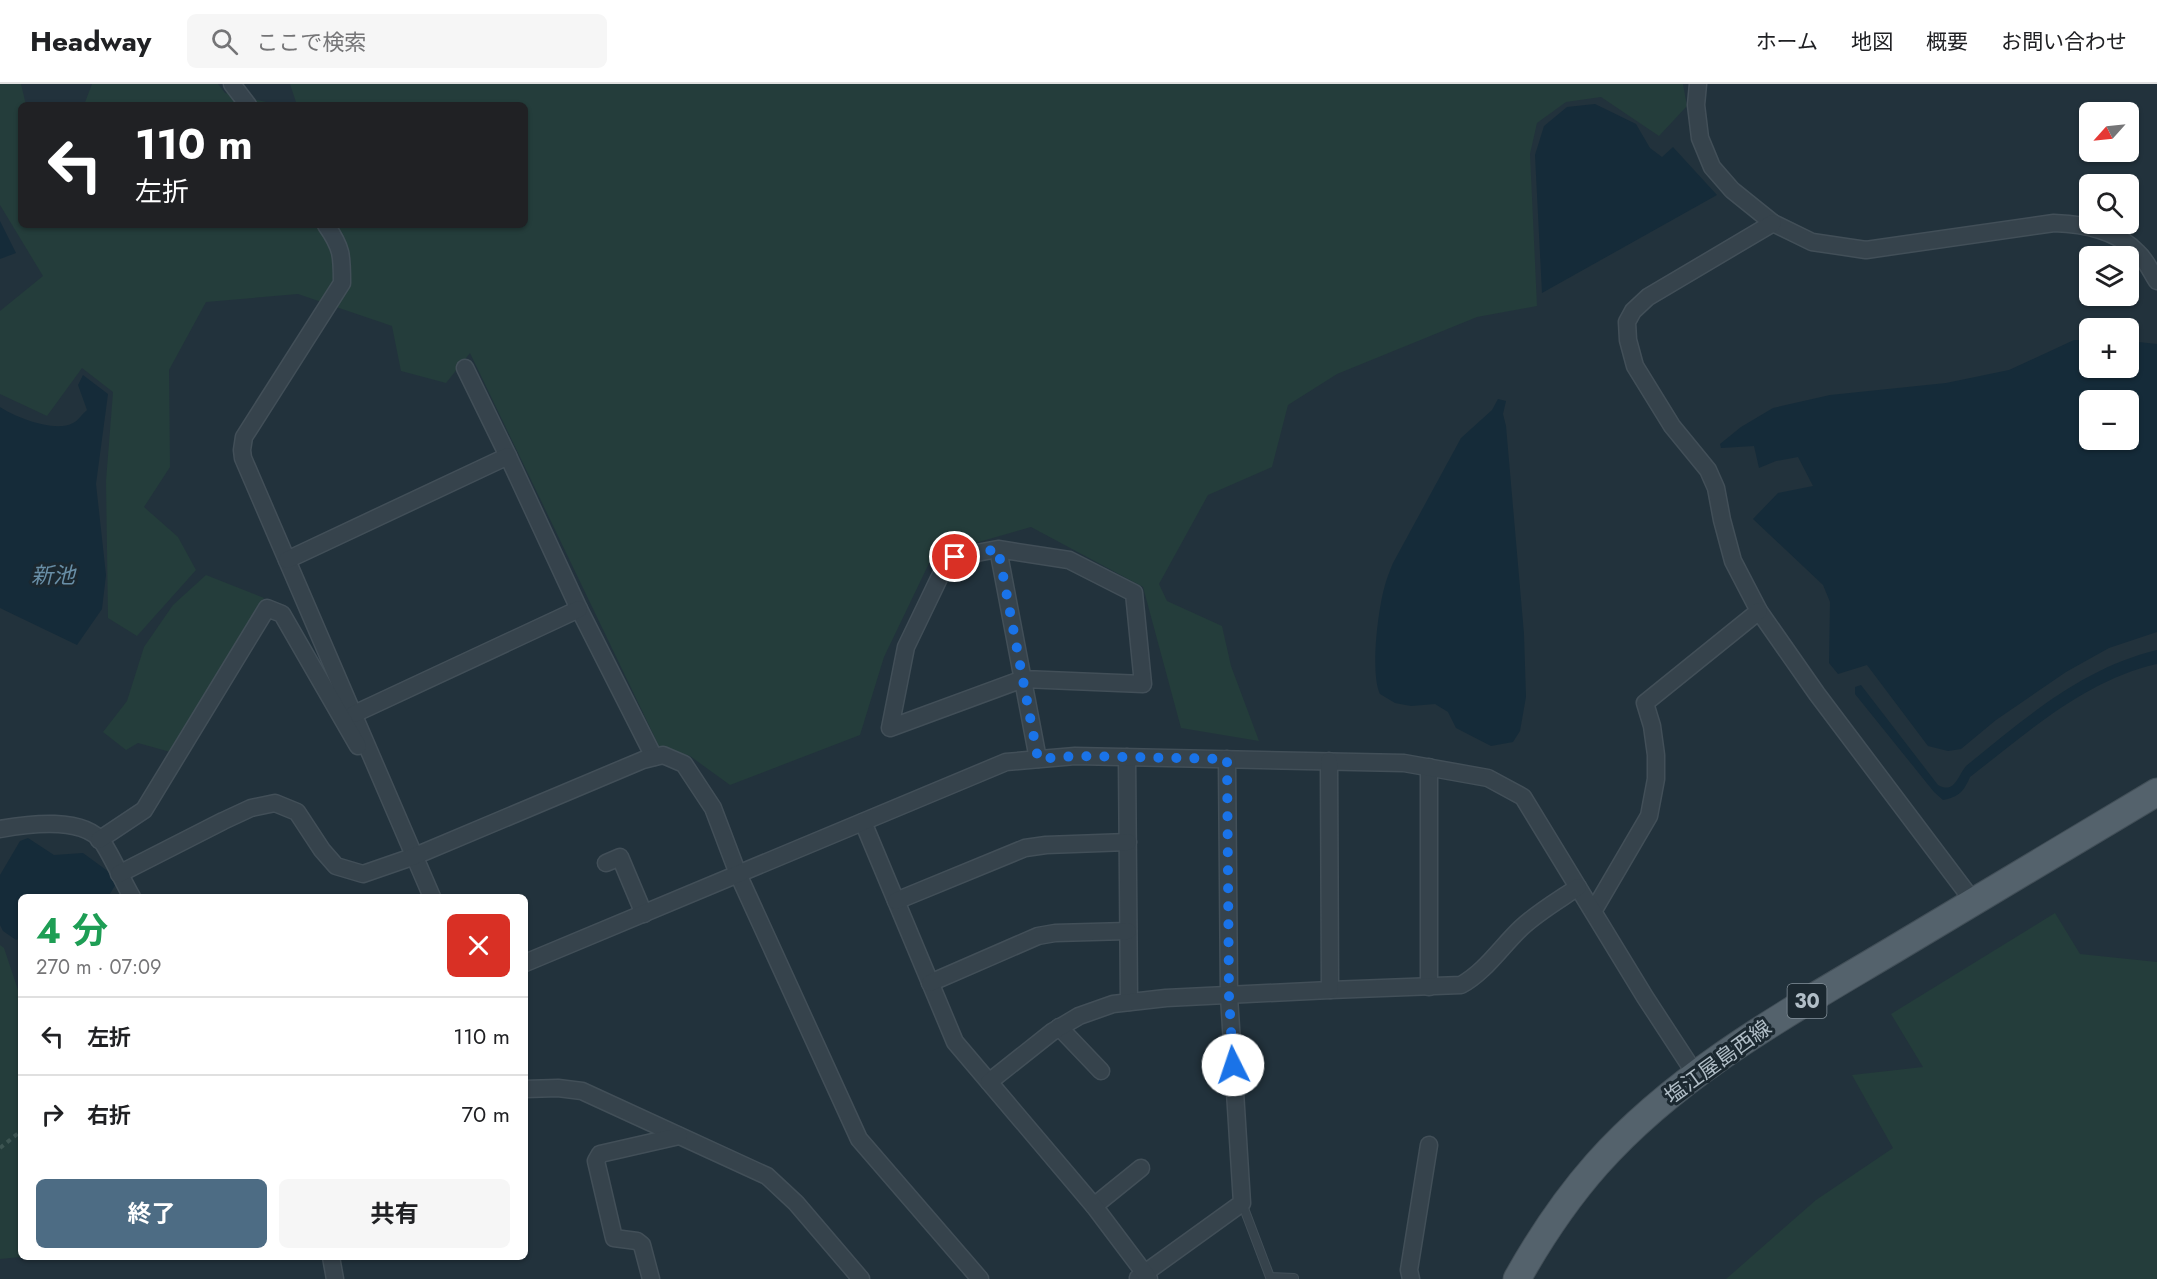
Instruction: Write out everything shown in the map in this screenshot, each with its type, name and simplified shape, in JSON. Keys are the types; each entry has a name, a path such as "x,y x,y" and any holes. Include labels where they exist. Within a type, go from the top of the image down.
{"main road":[{"name":"塩江屋島西線","path":"1517,1279 1554,1219 1597,1163 1636,1125 1696,1075 1752,1035 2157,792"}],"street":[{"path":"232,84 246,102"},
{"path":"1698,84 1696,105 1700,138 1712,166 1732,190 1773,223 1812,242 1866,250 2054,223 2082,224 2113,235 2138,252 2157,281"},
{"path":"1773,223 1648,297 1633,311 1627,322 1628,340 1635,366 1672,426 1708,470 1716,488 1733,561 1759,611 1817,693 1973,902"},
{"path":"328,228 338,242 342,261 342,283 244,437 243,458 431,894"},
{"path":"465,368 579,609 654,757"},
{"path":"287,560 508,456"},
{"path":"998,549 1038,759"},
{"path":"998,549 1069,560 1134,593 1143,684 1023,679 890,728 906,647 945,566 955,557 998,549"},
{"path":"99,840 144,810 267,608 282,614 398,815"},
{"path":"354,714 579,609"},
{"path":"1594,910 1649,816 1656,779 1656,755 1652,726 1645,703 1759,611"},
{"path":"119,874 251,808 275,803 297,812 322,850 336,866 363,874 415,856 663,754 684,764 713,808 738,874 859,1139 980,1279"},
{"path":"528,962 1006,762 1076,756 1404,763 1488,778 1523,797 1645,997 1696,1075"},
{"path":"1127,757 1129,1002"},
{"path":"863,822 955,1042 1094,1206 1144,1277 1242,1203 1229,996 1227,759"},
{"path":"1329,761 1330,990"},
{"path":"1429,767 1429,987"},
{"path":"0,829 62,824 89,831 99,840 130,894"},
{"path":"896,901 1025,848 1128,842"},
{"path":"606,863 620,857 644,914"},
{"path":"989,1082 1059,1027 1079,1016 1113,1004 1166,998 1461,986 1473,979 1530,920 1578,887"},
{"path":"930,983 1038,936 1055,933 1128,931"},
{"path":"1059,1027 1101,1071"},
{"path":"528,1089 558,1088 582,1091 767,1176 796,1203 861,1279"},
{"path":"651,1279 642,1245 637,1241 614,1238 596,1161 600,1154 679,1136"},
{"path":"1411,1279 1409,1270 1429,1145"},
{"path":"1094,1206 1141,1168"},
{"path":"332,1260 335,1279"}],"lane":[{"path":"1242,1203 1270,1277 1294,1278"}],"path":[{"path":"0,1148 18,1133"}],"green space":[{"path":"0,84 21,84 25,102 18,102 18,228 528,228 528,102 296,102 290,84 1683,84 1687,106 1659,136 1601,97 1566,102 1537,123 1530,154 1537,306 1477,317 1337,374 1288,405 1272,467 1208,495 1159,584 1167,601 1222,626 1231,666 1259,741 1181,728 1143,587 1031,527 933,555 884,657 860,735 730,785 690,756 659,746 470,353 446,383 401,371 392,326 298,294 206,302 169,370 170,467 144,507 178,537 196,570 137,636 108,618 106,481 113,392 82,368 47,416 0,394 0,311 43,276 0,205"},
{"path":"92,84 218,84 225,93 266,102 85,102"},
{"path":"206,575 264,598 174,753 138,743 126,750 103,732 127,701 144,647 173,605"},
{"path":"2055,913 2080,954 2157,962 2157,1279 1726,1279 1816,1200 1893,1148 1852,1075 1923,1067 1891,1014"},
{"path":"0,945 4,948 18,990 18,1257 0,1259"}],"water":[{"path":"1595,104 1636,124 1650,148 1662,157 1673,147 1717,195 1542,293 1535,155 1544,126 1567,107"},
{"path":"0,221 16,253 0,259"},
{"path":"2074,340 2079,340 2079,378 2139,378 2139,342 2157,344 2157,632 2109,648 2066,672 1996,720 1961,749 1948,751 1928,746 1867,665 1838,674 1829,663 1830,602 1823,585 1753,519 1778,493 1813,486 1798,457 1776,461 1759,468 1754,446 1721,448 1720,444 1741,427 1773,408 1830,395 1946,383 2009,370"},
{"name":"新池","path":"83,375 108,394 96,484 106,575 102,609 77,645 0,608 0,407 25,419 46,425 65,426 73,423 87,410 78,385"},
{"path":"1498,399 1506,401 1503,414 1506,426 1524,634 1526,697 1520,731 1513,742 1491,746 1456,728 1448,712 1435,704 1411,706 1395,703 1380,694 1375,657 1382,596 1393,563 1461,438 1492,410"},
{"path":"2157,650 2157,664 2105,682 2081,695 2035,726 1970,777 1960,793 1943,800 1934,792 1855,694 1855,687 1861,685 1938,785 1948,787 1955,783 1966,766 2056,697 2104,669"},
{"path":"28,838 54,855 83,853 109,872 116,884 110,894 18,894 18,939 16,940 3,931 0,925 0,875 20,841"}],"route":[{"path":"955,557 998,549 1038,759 1076,756 1227,759 1229,996 1233,1065"}]}
